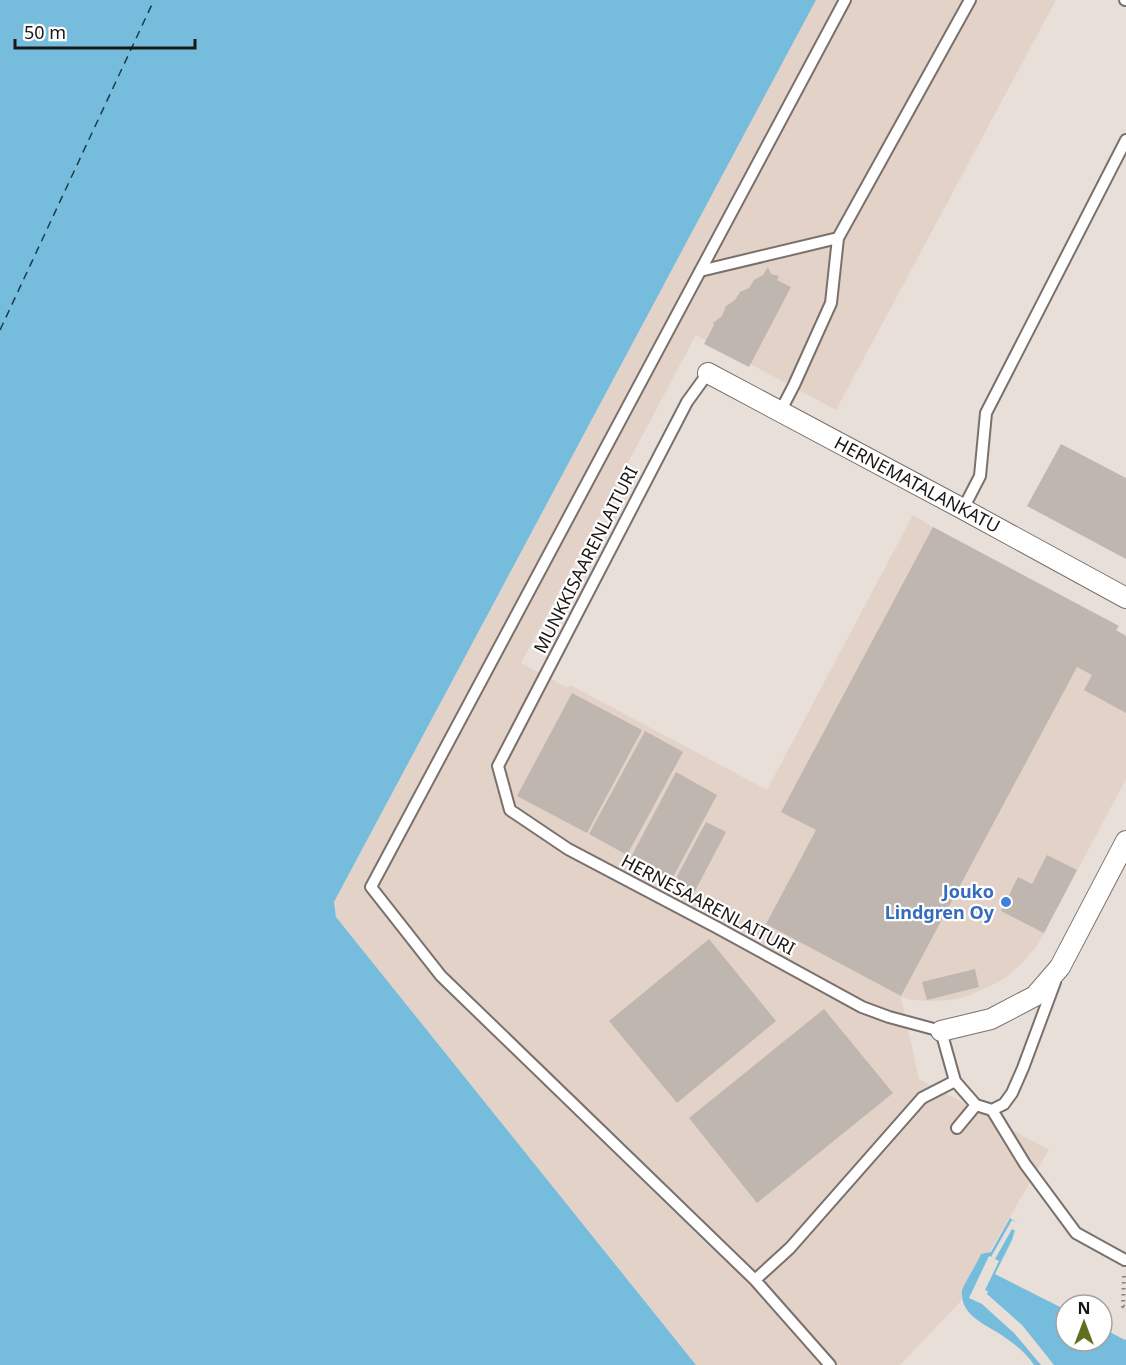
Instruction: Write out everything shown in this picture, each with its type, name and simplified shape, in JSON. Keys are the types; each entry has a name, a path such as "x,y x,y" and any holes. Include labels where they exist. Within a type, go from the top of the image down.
{"street":[{"name":"HERNEMATALANKATU","path":"708,373 1126,598"},
{"path":"941,1031 991,1019 1035,996 1060,967 1126,841"}],"lane":[{"path":"830,1365 755,1280 441,976 371,887 845,0"},
{"path":"780,411 831,303 838,238 970,0"},
{"path":"963,509 980,476 986,413 1126,140"},
{"path":"700,271 838,238"},
{"name":"MUNKKISAARENLAITURI","path":"498,766 687,402 708,373"},
{"name":"HERNESAARENLAITURI","path":"498,766 510,810 568,849 862,1007 941,1031"},
{"path":"992,1110 1004,1104 1012,1093 1060,967"},
{"path":"941,1031 955,1081 976,1105 992,1110 1024,1164 1076,1233 1125,1260"},
{"path":"755,1280 790,1248 922,1098 955,1081"},
{"path":"957,1128 976,1105"}],"path":[{"path":"1125,1260 1123,1306 1126,1308"}],"shaded area":[{"path":"816,0 1056,0 836,410 696,335 521,663 566,687 572,686 767,790 913,515 1119,626 1116,630 1126,636 1126,779 1044,933 1036,947 1022,963 1008,976 968,996 931,1001 901,997 919,1079 1049,1150 960,1302 900,1365 696,1365 336,917 334,902"}],"water":[{"path":"0,0 816,0 334,902 336,917 696,1365 0,1365"},
{"path":"1010,1218 1017,1223 1012,1240 995,1274 1054,1304 1054,1353 1114,1353 1114,1334 1126,1339 1126,1365 1034,1365 1014,1344 969,1313 962,1299 963,1288 981,1254 991,1252"}],"pier":[{"path":"1012,1220 1020,1225 1016,1231 1012,1229 995,1259 999,1261 985,1290 1022,1325 1054,1365 1041,1365 1014,1333 982,1304 969,1298 989,1256 991,1257"}],"building":[{"path":"768,267 771,274 779,276 777,280 791,287 749,367 704,344 713,323 722,316 726,306 735,300 740,292 749,288 754,280 763,275"},
{"path":"1061,444 1126,478 1126,559 1027,506"},
{"path":"933,527 1119,626 1116,630 1126,636 1126,713 1084,690 1092,675 1077,667 901,996 766,924 816,830 781,812"},
{"path":"572,693 642,730 587,833 517,796"},
{"path":"645,731 683,752 627,855 589,834"},
{"path":"676,772 717,795 672,879 631,857"},
{"path":"706,822 726,832 695,891 675,880"},
{"path":"1047,855 1077,870 1044,933 1001,911 1018,877 1032,884"},
{"path":"709,939 776,1021 677,1103 609,1021"},
{"path":"975,969 979,987 927,1000 922,982"},
{"path":"824,1009 893,1093 757,1203 689,1118"}],"ferry route":[{"path":"0,330 154,0"}],"place":[{"name":"Jouko Lindgren Oy","path":"1006,902"}]}
